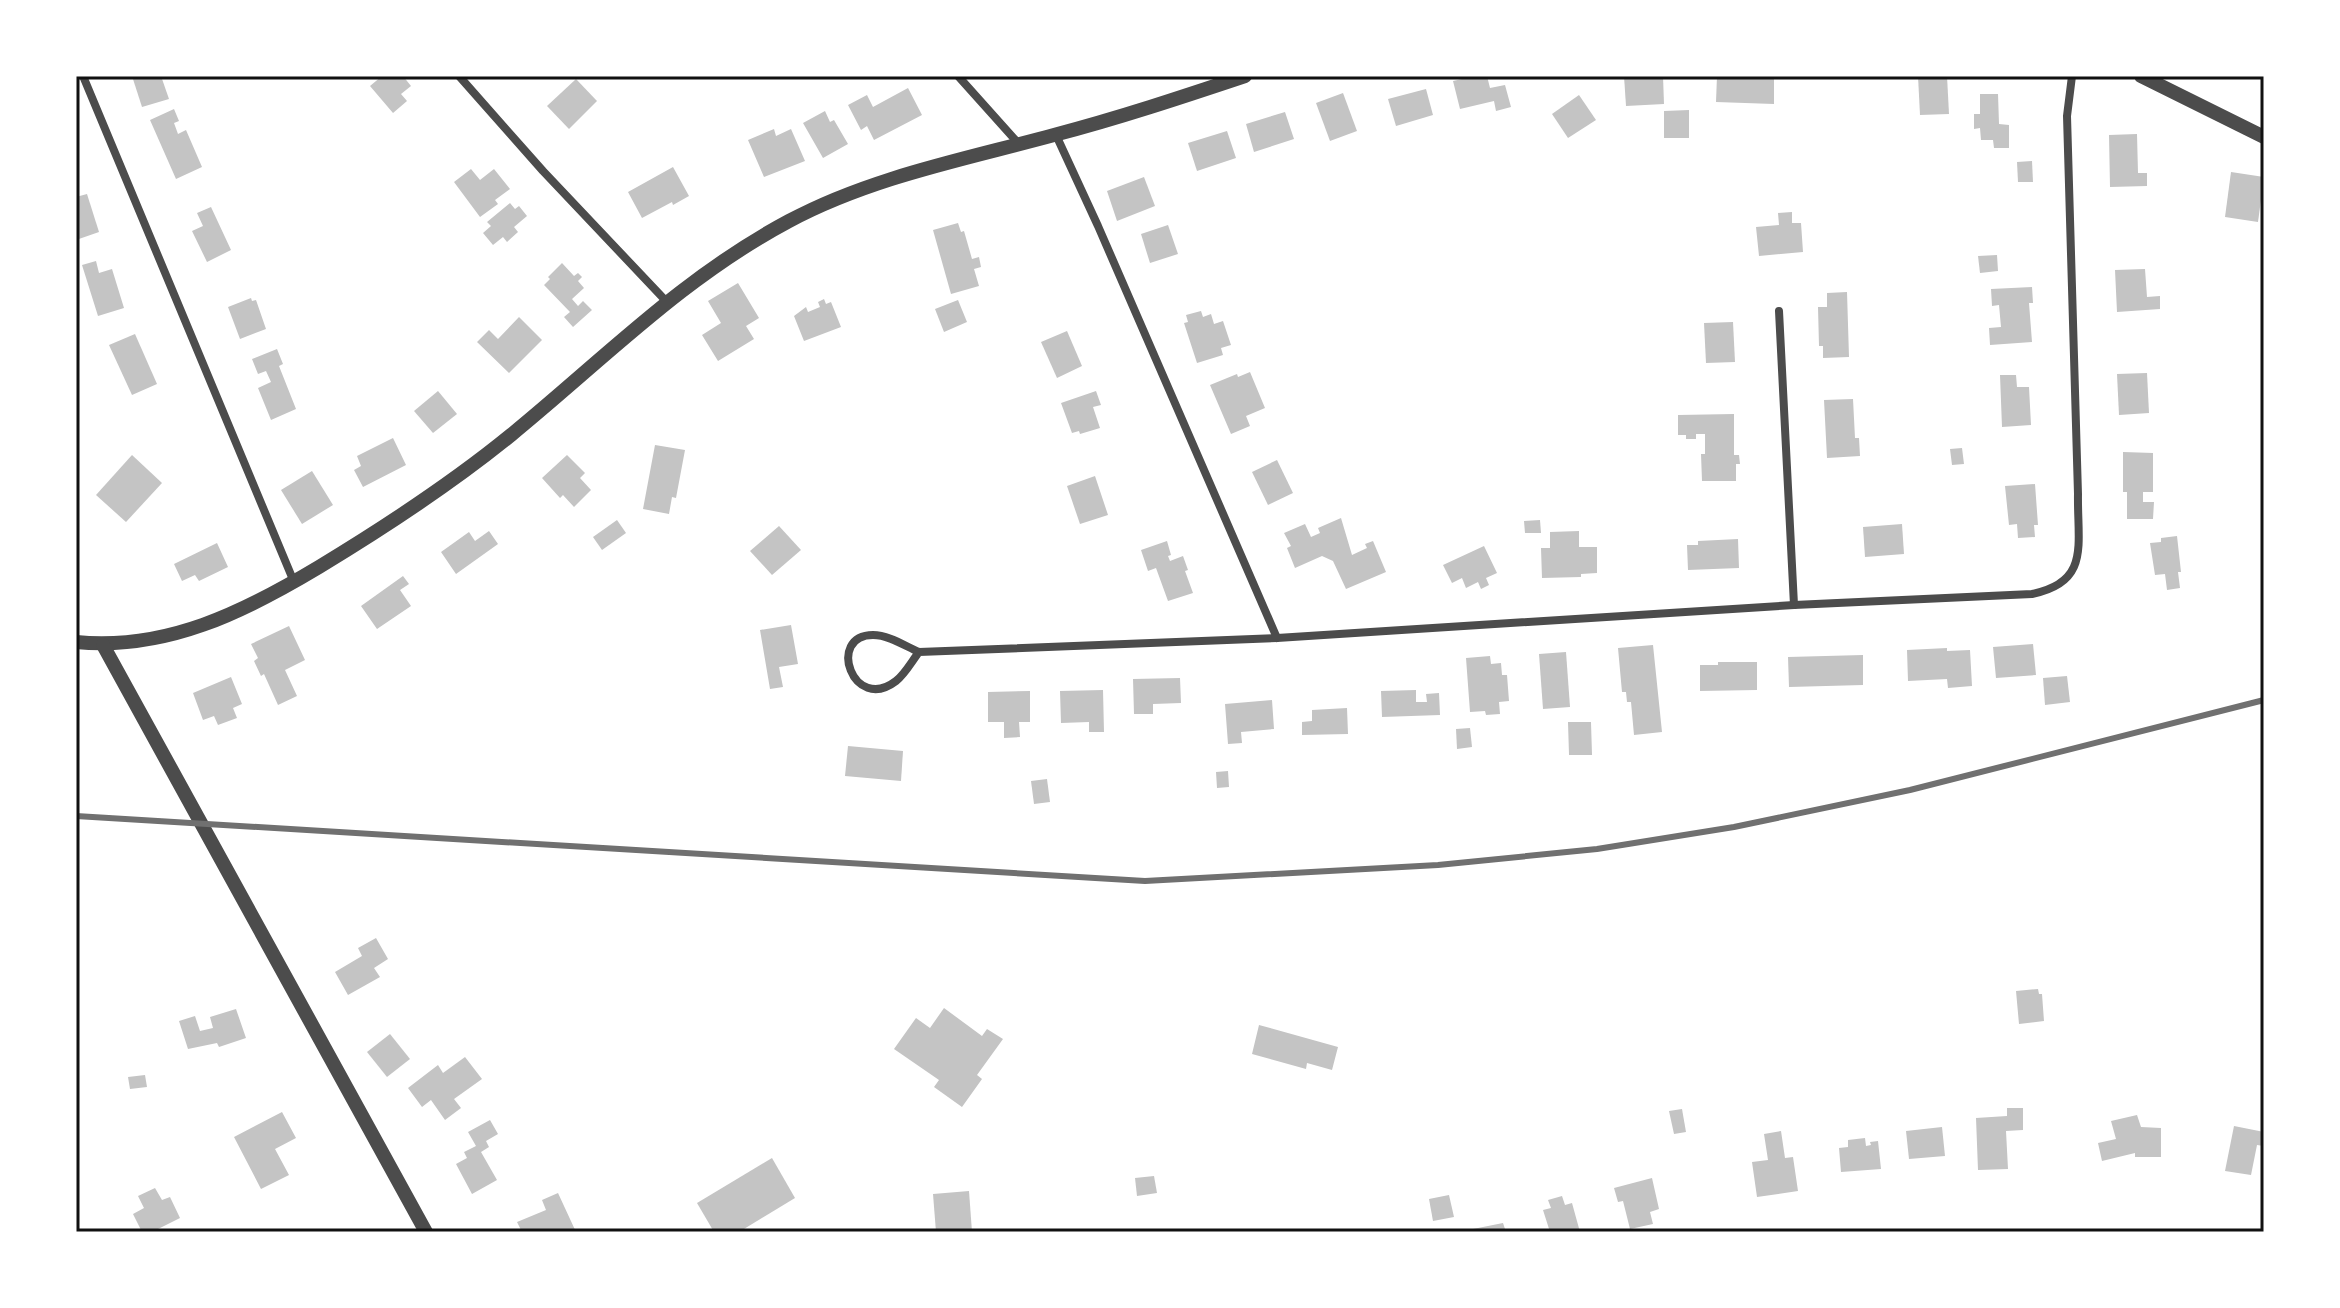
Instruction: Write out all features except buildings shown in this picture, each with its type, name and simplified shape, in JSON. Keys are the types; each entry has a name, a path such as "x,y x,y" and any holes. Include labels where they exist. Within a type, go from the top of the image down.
{"street":[{"path":"83,76 294,582"},
{"path":"459,76 543,171 666,301"},
{"path":"958,76 1019,144"},
{"path":"76,642 103,645 186,632 247,609 294,582 372,535 508,438 666,301 734,251 793,218 920,170 1056,135 1245,76"},
{"path":"919,652 895,682 883,687 867,687 853,679 848,668 848,654 855,641 869,635 885,637 919,652 1277,638 1794,605 2032,594 2051,590 2065,583 2074,571 2077,557 2078,494 2067,116 2072,76"},
{"path":"2141,76 2264,137"},
{"path":"1056,135 1277,638"},
{"path":"1779,311 1794,605"},
{"path":"103,645 426,1232"}],"railway":[{"path":"76,816 1145,881 1438,865 1597,849 1734,827 1910,790 2264,700"}]}
